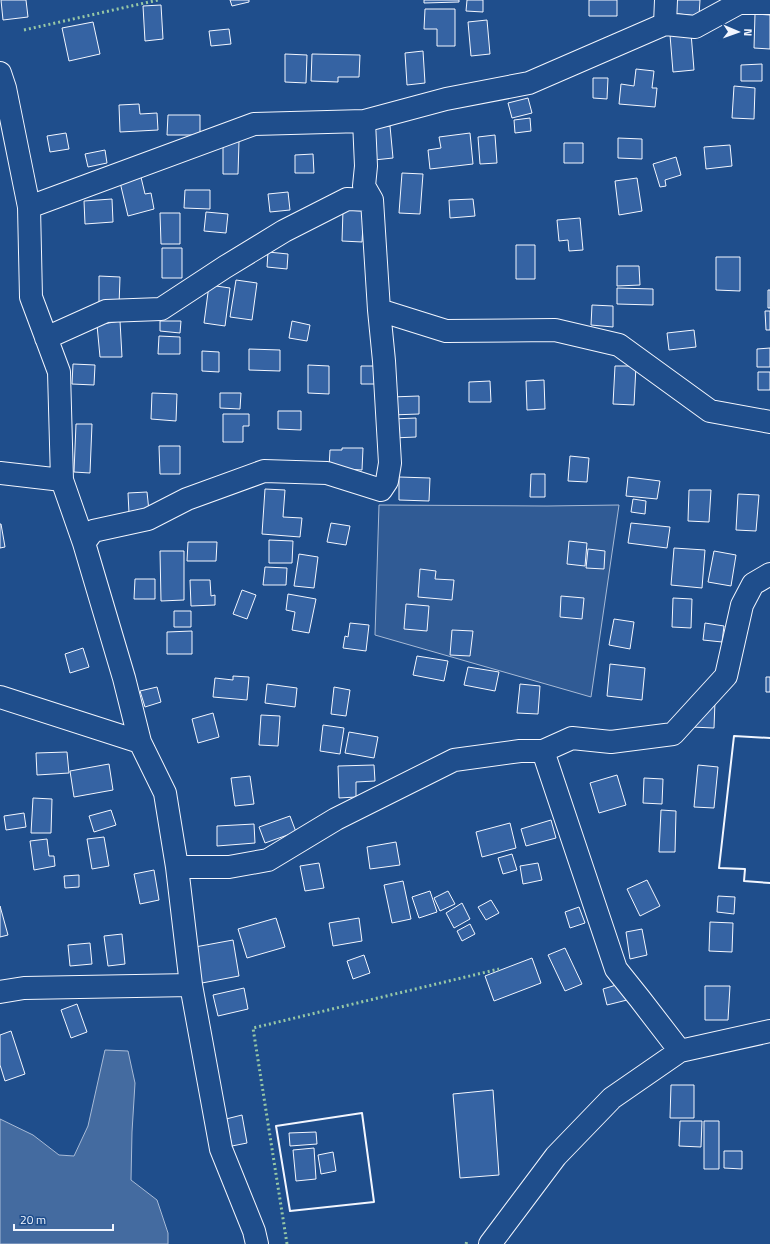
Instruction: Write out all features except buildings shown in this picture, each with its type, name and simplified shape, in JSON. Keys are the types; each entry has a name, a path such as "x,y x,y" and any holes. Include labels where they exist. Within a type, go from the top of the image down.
{"street":[{"path":"665,24 666,0"},
{"path":"30,207 254,124 364,121 446,99 529,83 665,24 695,28 739,3 770,3"},
{"path":"0,73 5,88 30,207 31,297 59,372 62,480 84,543 124,678 140,742 165,793 191,985 221,1150 254,1231 257,1244"},
{"path":"84,543 93,531 148,519 187,499 264,471 327,473 381,490 387,481 390,464 384,362 372,200 364,186 366,166 364,121"},
{"path":"46,338 106,311 161,309 284,231 347,199 372,200"},
{"path":"379,310 446,331 555,330 619,345 710,411 770,422"},
{"path":"0,472 62,480"},
{"path":"176,867 229,867 268,860 336,820 454,760 520,751 543,751 572,738 612,742 673,734 726,676 742,605 753,584 770,574"},
{"path":"0,697 140,742"},
{"path":"543,751 616,969 680,1051"},
{"path":"0,992 24,988 191,985"},
{"path":"490,1244 556,1156 612,1098 680,1051 770,1031"}],"shaded area":[{"path":"379,505 619,505 591,697 375,635"},
{"path":"105,1050 128,1051 135,1083 131,1180 157,1200 168,1233 168,1244 0,1244 0,1119 33,1135 59,1155 74,1156 88,1126"}],"hedge":[{"path":"24,30 158,0"},
{"path":"287,1244 253,1028 499,969"}],"wall":[{"path":"770,738 734,736 719,868 745,869 744,881 770,883"},
{"path":"362,1113 374,1202 290,1211 276,1126 362,1113"}]}
